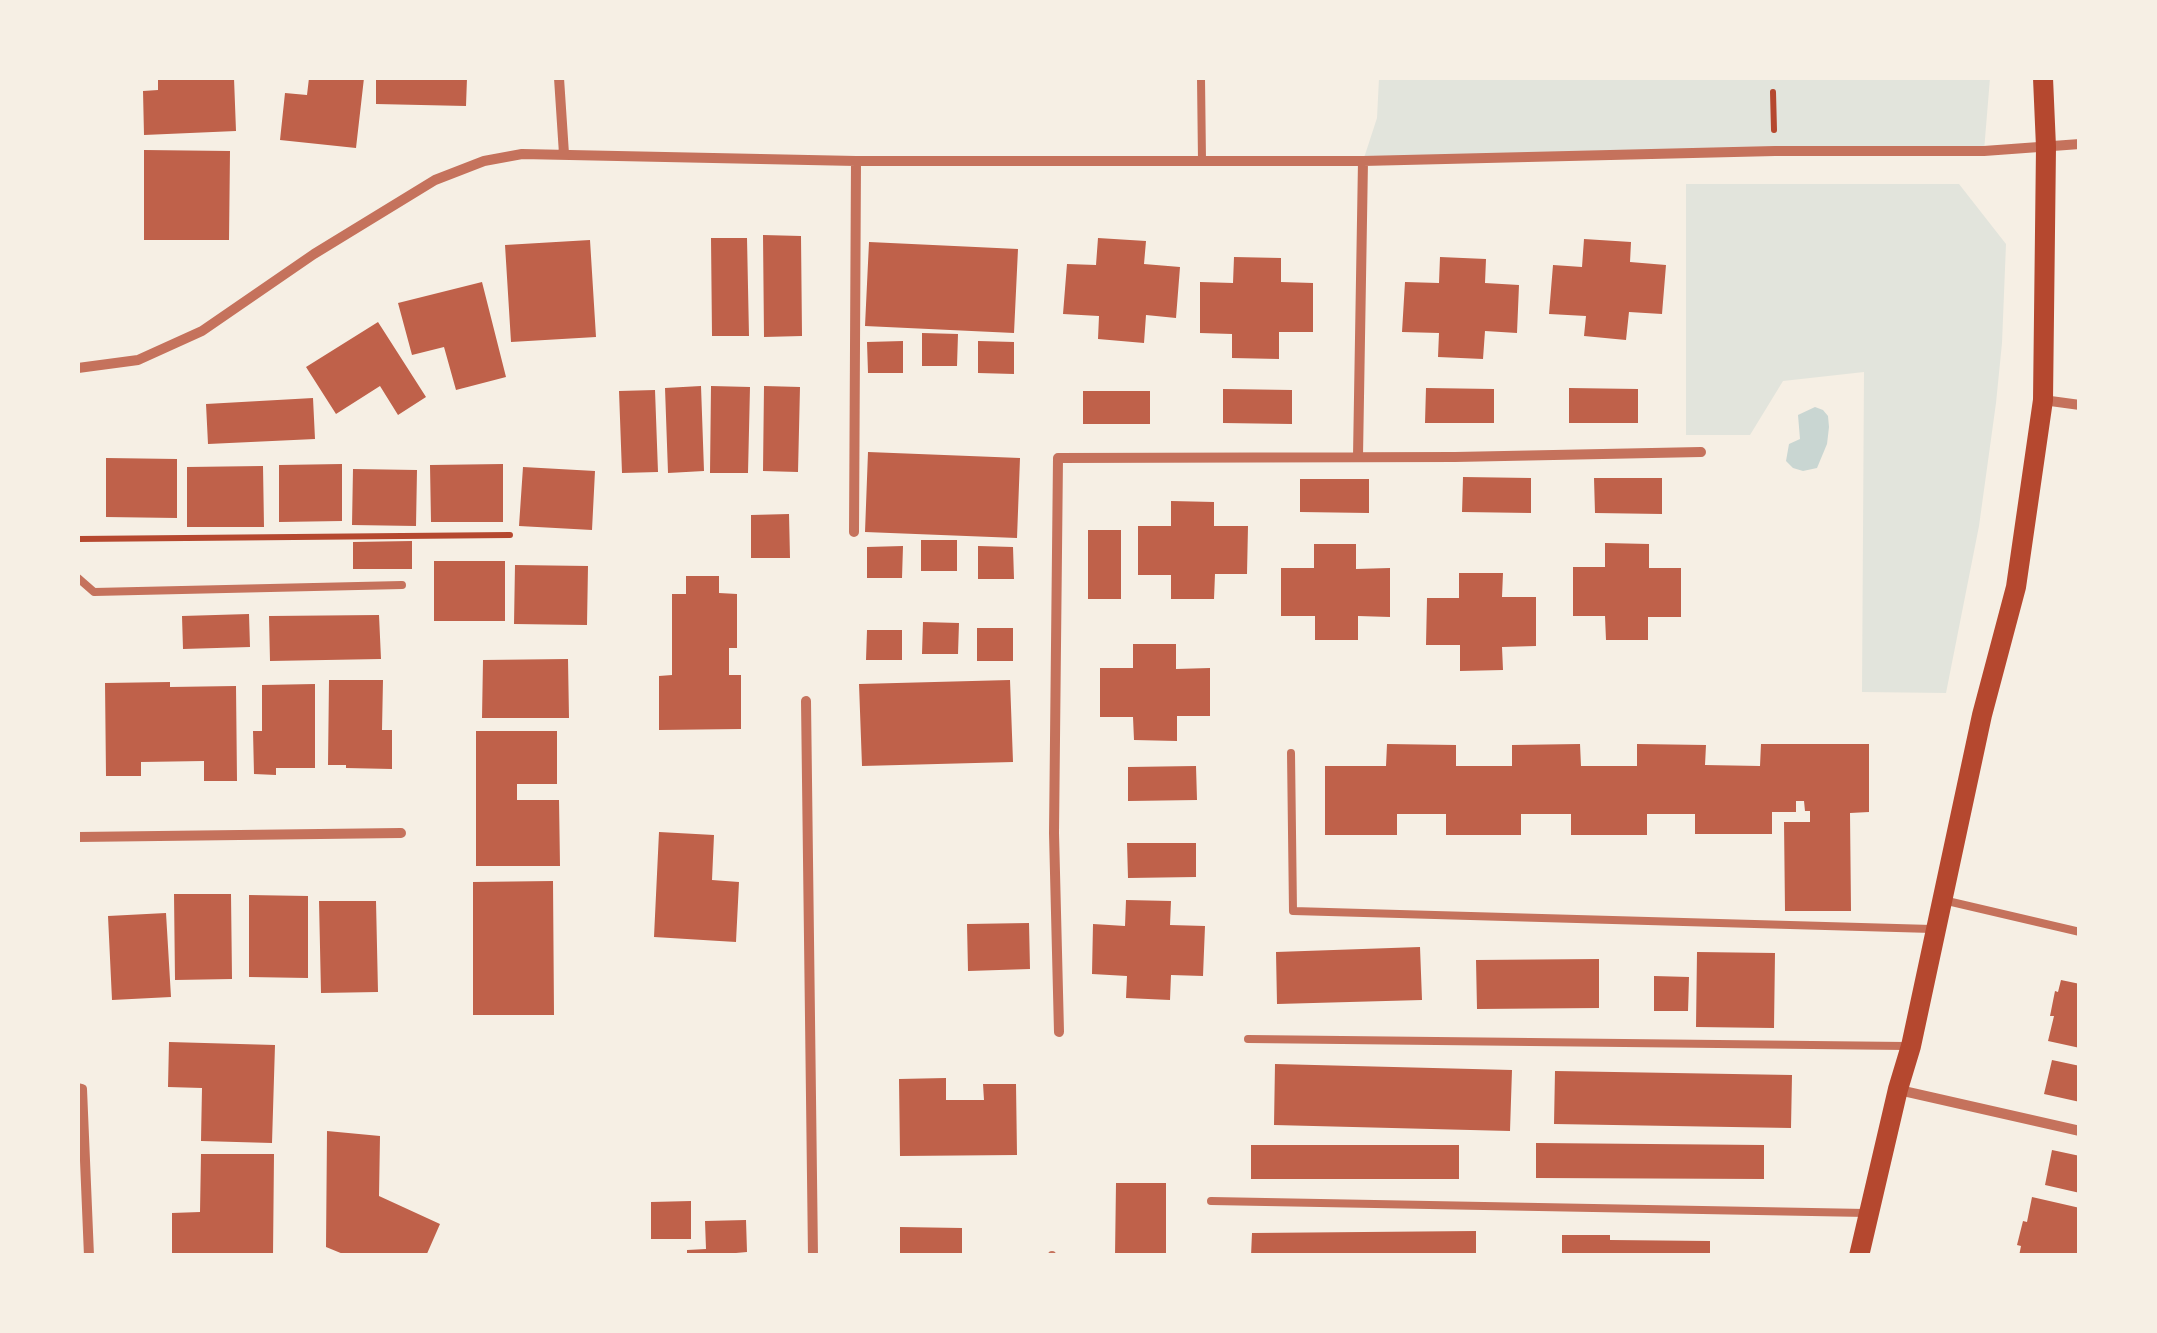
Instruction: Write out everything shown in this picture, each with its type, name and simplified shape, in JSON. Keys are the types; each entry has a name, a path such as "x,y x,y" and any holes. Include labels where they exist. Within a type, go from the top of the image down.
{"main road":[{"path":"1859,1256 1911,1046 1982,714 2016,588 2043,400 2043,78"}],"street":[{"path":"559,78 564,154"},
{"path":"78,368 138,360 202,331 314,254 435,180 484,161 522,154 856,162 1362,161 1775,151 1984,151 2080,144"},
{"path":"1358,456 1362,161"},
{"path":"854,532 856,162"},
{"path":"2043,400 2080,404"},
{"path":"1059,1032 1054,833 1058,458 1701,452"},
{"path":"806,700 813,1256"},
{"path":"78,836 401,833"},
{"path":"80,1088 88,1256"},
{"path":"1898,1090 2080,1130"}],"lane":[{"path":"1201,78 1202,161"},
{"path":"78,578 94,592 402,585"},
{"path":"1291,753 1292,912 1936,929"},
{"path":"1942,900 2080,932"},
{"path":"1248,1039 1911,1046"},
{"path":"1211,1200 1870,1213"}],"path":[{"path":"1773,92 1775,151"},
{"path":"78,538 510,535"}],"shaded area":[{"path":"1379,78 1990,78 1984,151 1363,161 1377,118"},
{"path":"1686,184 1959,184 2006,244 1996,403 1979,526 1946,693 1862,692 1864,372 1783,381 1750,435 1686,435"},
{"path":"1815,407 1828,416 1827,444 1817,468 1803,471 1786,461 1789,444 1800,439 1798,415"}],"building":[{"path":"158,78 234,78 236,131 144,135 143,91 158,90"},
{"path":"309,78 364,78 356,148 280,140 285,93 307,95"},
{"path":"376,78 467,78 466,106 376,104"},
{"path":"144,150 230,151 229,240 144,240"},
{"path":"763,235 801,236 802,336 764,337"},
{"path":"711,238 747,238 749,336 712,336"},
{"path":"1098,238 1146,241 1144,264 1180,267 1176,318 1146,315 1144,343 1098,339 1099,316 1063,314 1067,264 1096,265"},
{"path":"1584,239 1631,242 1630,262 1666,265 1662,314 1629,312 1626,340 1584,336 1586,316 1549,314 1553,265 1582,267"},
{"path":"590,240 596,337 511,342 505,245"},
{"path":"869,242 1018,249 1014,333 865,326"},
{"path":"1234,257 1281,258 1281,282 1313,283 1313,332 1279,332 1279,359 1232,358 1232,334 1200,333 1200,282 1233,283"},
{"path":"1440,257 1486,259 1485,283 1519,285 1517,333 1485,331 1483,359 1438,357 1439,333 1402,332 1405,282 1439,283"},
{"path":"482,282 506,377 456,390 444,347 412,355 398,303"},
{"path":"378,322 426,397 398,415 380,386 336,414 306,367"},
{"path":"922,333 958,334 957,366 922,366"},
{"path":"903,341 903,373 868,373 867,342"},
{"path":"978,341 1014,342 1014,374 978,373"},
{"path":"701,386 704,471 668,473 665,388"},
{"path":"711,386 750,387 748,473 710,473"},
{"path":"764,386 800,387 798,472 763,471"},
{"path":"1426,388 1494,389 1494,423 1425,423"},
{"path":"1569,388 1638,389 1638,423 1569,423"},
{"path":"1223,389 1292,390 1292,424 1223,423"},
{"path":"655,390 658,472 622,473 619,391"},
{"path":"1083,391 1150,391 1150,424 1083,424"},
{"path":"313,398 315,439 208,444 206,404"},
{"path":"868,452 1020,458 1017,538 865,532"},
{"path":"106,458 177,459 177,518 106,517"},
{"path":"342,464 342,521 279,522 279,465"},
{"path":"503,464 503,522 431,522 430,465"},
{"path":"263,466 264,527 187,527 187,467"},
{"path":"523,467 595,471 592,530 519,526"},
{"path":"353,469 417,470 416,526 352,525"},
{"path":"1463,477 1531,478 1531,513 1462,512"},
{"path":"1594,478 1662,478 1662,514 1595,513"},
{"path":"1300,479 1369,479 1369,513 1300,512"},
{"path":"1171,501 1214,502 1214,526 1248,526 1247,574 1215,574 1214,599 1171,599 1171,575 1138,575 1138,526 1171,526"},
{"path":"789,514 790,558 751,558 751,515"},
{"path":"1088,530 1121,530 1121,599 1088,599"},
{"path":"921,540 957,540 957,571 921,571"},
{"path":"412,541 412,569 353,569 353,542"},
{"path":"1605,543 1649,544 1649,568 1681,568 1681,617 1648,617 1648,640 1606,640 1605,616 1573,616 1573,567 1605,567"},
{"path":"1314,544 1356,544 1356,569 1390,568 1390,617 1358,616 1358,640 1315,640 1315,616 1281,616 1281,568 1314,568"},
{"path":"903,546 902,578 867,578 867,547"},
{"path":"978,546 1013,547 1014,579 978,579"},
{"path":"434,561 505,561 505,621 434,621"},
{"path":"515,565 588,566 587,625 514,624"},
{"path":"1459,573 1503,573 1502,597 1536,597 1536,646 1502,647 1503,670 1460,671 1460,645 1426,645 1427,598 1459,598"},
{"path":"686,576 719,576 719,593 737,594 737,648 729,648 729,675 741,675 741,729 659,730 659,676 672,675 672,594 686,594"},
{"path":"249,614 250,647 183,649 182,616"},
{"path":"379,615 381,659 270,661 269,616"},
{"path":"923,622 959,623 958,654 922,654"},
{"path":"977,628 1013,628 1013,661 977,661"},
{"path":"867,630 902,630 902,660 866,660"},
{"path":"1133,644 1176,644 1176,669 1210,668 1210,716 1177,716 1177,741 1134,740 1133,717 1100,717 1100,668 1133,668"},
{"path":"568,659 569,718 482,718 483,660"},
{"path":"329,680 383,680 382,730 392,730 392,769 328,765"},
{"path":"1010,680 1013,762 862,766 859,684"},
{"path":"170,682 170,687 236,686 237,781 204,781 204,761 141,762 141,776 106,776 105,683"},
{"path":"315,684 315,768 276,768 276,775 254,774 253,731 262,731 262,685"},
{"path":"476,731 557,731 557,784 517,784 517,800 559,800 560,866 476,866"},
{"path":"1387,744 1456,745 1456,766 1512,766 1512,745 1580,744 1581,766 1637,766 1637,744 1706,745 1705,765 1760,766 1761,744 1869,744 1869,812 1850,813 1851,911 1785,911 1784,822 1810,822 1810,811 1805,811 1804,801 1796,801 1796,812 1772,812 1772,834 1695,834 1695,814 1647,814 1647,835 1571,835 1571,814 1521,814 1521,835 1446,835 1446,814 1397,814 1397,835 1325,835 1325,766 1386,766"},
{"path":"1196,766 1197,800 1128,801 1128,767"},
{"path":"659,832 714,835 712,880 739,882 736,942 654,937"},
{"path":"1127,843 1196,843 1196,877 1128,878"},
{"path":"553,881 554,1015 473,1015 473,882"},
{"path":"174,894 231,894 232,979 175,980"},
{"path":"249,895 308,896 308,978 249,977"},
{"path":"1126,900 1171,901 1170,925 1205,926 1203,976 1171,975 1170,1000 1126,998 1127,976 1092,974 1093,924 1125,926"},
{"path":"319,901 376,901 378,992 321,993"},
{"path":"166,913 171,997 112,1000 108,916"},
{"path":"1029,923 1030,969 968,971 967,924"},
{"path":"1420,947 1422,1000 1277,1004 1276,952"},
{"path":"1697,952 1775,953 1774,1028 1696,1027"},
{"path":"1599,959 1599,1008 1477,1009 1476,960"},
{"path":"1654,976 1689,977 1688,1011 1654,1011"},
{"path":"2061,980 2080,984 2080,1048 2048,1041 2055,991 2058,992"},
{"path":"169,1042 275,1045 272,1143 201,1141 202,1088 168,1087"},
{"path":"2052,1060 2080,1066 2080,1102 2044,1094"},
{"path":"1275,1064 1512,1070 1510,1131 1274,1125"},
{"path":"1555,1071 1792,1075 1791,1128 1554,1124"},
{"path":"946,1078 946,1100 984,1100 983,1084 1016,1084 1017,1155 900,1156 899,1079"},
{"path":"327,1131 380,1136 379,1196 440,1224 426,1256 348,1256 326,1247"},
{"path":"1536,1143 1764,1145 1764,1179 1536,1178"},
{"path":"1251,1145 1459,1145 1459,1179 1251,1179"},
{"path":"2052,1150 2080,1156 2080,1193 2045,1185"},
{"path":"201,1154 274,1154 273,1255 172,1255 172,1213 200,1212"},
{"path":"1116,1183 1166,1183 1166,1256 1115,1256"},
{"path":"2032,1197 2080,1208 2080,1256 2019,1256 2021,1246 2017,1245"},
{"path":"691,1201 691,1239 651,1239 651,1202"},
{"path":"746,1220 747,1252 736,1253 737,1256 687,1256 687,1250 706,1249 705,1221"},
{"path":"900,1227 962,1228 962,1256 900,1256"},
{"path":"1476,1231 1476,1256 1251,1256 1252,1233"},
{"path":"1562,1235 1610,1235 1610,1240 1710,1241 1710,1256 1562,1256"}]}
